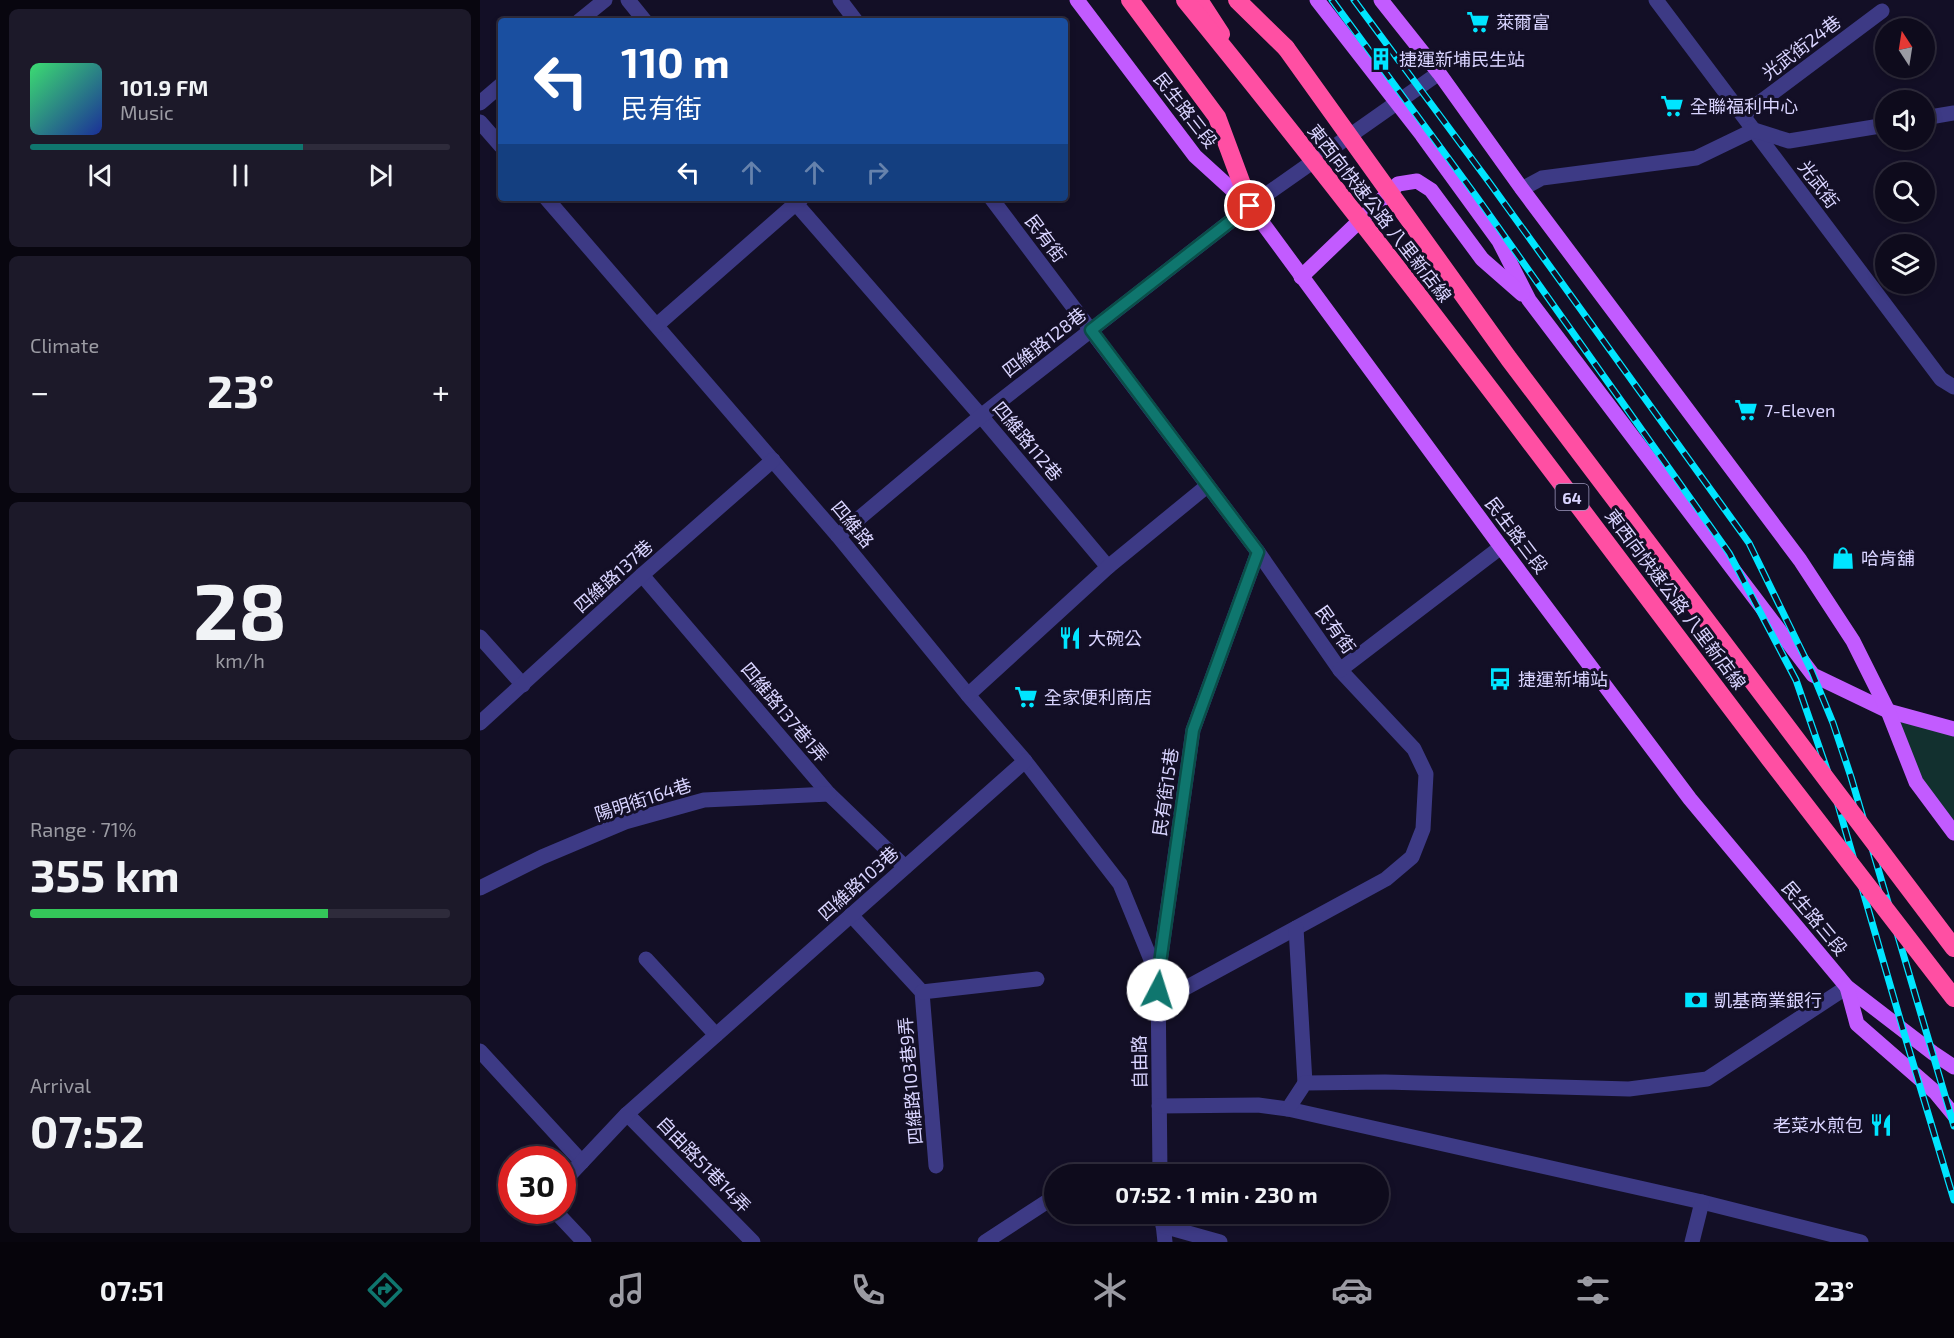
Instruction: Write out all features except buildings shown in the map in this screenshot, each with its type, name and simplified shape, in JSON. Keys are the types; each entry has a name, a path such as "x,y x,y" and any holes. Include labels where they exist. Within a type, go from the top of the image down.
{"highway":[{"path":"1130,0 1217,117 1250,206"},
{"name":"東西向快速公路 八里新店線","path":"1185,0 1248,77 1483,379 1954,998"},
{"path":"1199,0 1248,77"},
{"path":"1237,0 1286,48"},
{"name":"東西向快速公路 八里新店線","path":"1253,0 1509,359 1954,948"}],"main road":[{"name":"民生路三段","path":"1077,0 1195,156 1250,206 1690,799 1847,987 1954,1067"},
{"path":"1317,0 1398,103 1500,241 1528,300"},
{"path":"1381,0 1439,73 1522,189 1800,560 1853,641 1888,711 1916,782 1954,833"},
{"path":"1301,276 1398,184 1417,181 1431,190 1482,259 1528,300 1813,675 1888,711 1954,729"},
{"path":"1847,987 1857,1024 1935,1092 1954,1115"}],"street":[{"path":"583,18 605,0"},
{"path":"627,0 642,18"},
{"path":"840,0 854,18"},
{"name":"光武街","path":"1656,0 1941,379 1954,387"},
{"name":"光武街24巷","path":"1743,115 1882,11"},
{"name":"四維路128巷","path":"838,536 981,416 1250,206 1439,73"},
{"path":"480,103 498,88"},
{"path":"1935,116 1954,113"},
{"path":"480,122 498,143"},
{"path":"1522,189 1542,178 1696,158 1754,129 1789,141 1875,126"},
{"name":"四維路","path":"549,201 838,536 1025,761 1120,884"},
{"path":"657,325 795,201"},
{"name":"四維路112巷","path":"797,201 1108,567"},
{"name":"民有街","path":"993,201 1258,552 1340,670 1414,749 1426,774 1423,829 1412,857 1386,879 1158,1003"},
{"name":"四維路137巷","path":"480,723 642,575 773,460"},
{"path":"968,695 1108,567 1207,486"},
{"path":"1340,670 1501,547"},
{"name":"民有街15巷","path":"1158,977 1193,730 1258,552"},
{"name":"四維路137巷1弄","path":"642,575 829,794 905,867"},
{"path":"480,637 523,685"},
{"name":"四維路103巷","path":"576,1168 627,1114 1025,761"},
{"name":"陽明街164巷","path":"480,888 542,857 625,822 704,800 829,794"},
{"name":"自由路","path":"1120,884 1158,977 1160,1164"},
{"name":"四維路103巷9弄","path":"851,915 922,992 936,1166"},
{"path":"1288,1109 1305,1083 1296,928"},
{"path":"646,959 716,1035"},
{"name":"四維路103巷9弄","path":"922,992 1037,979"},
{"path":"1305,1083 1385,1082 1629,1089 1707,1079 1847,987"},
{"path":"480,1052 582,1162"},
{"path":"1159,1106 1258,1105 1288,1109 1701,1202 1861,1242"},
{"name":"自由路51巷14弄","path":"627,1114 753,1242"},
{"path":"1692,1242 1701,1202"},
{"path":"985,1242 1044,1204"},
{"path":"567,1224 584,1242"},
{"path":"1163,1224 1165,1242"},
{"path":"1173,1224 1220,1242"}],"green space":[{"path":"1888,711 1954,729 1954,828 1916,782"}],"railway":[{"path":"1332,0 1476,196 1729,553 1796,680 1832,784 1954,1200"},
{"path":"1354,0 1489,182 1749,543 1812,672 1833,723 1954,1126"}],"place":[{"name":"萊爾富","path":"1478,22"},
{"name":"捷運新埔民生站","path":"1381,59"},
{"name":"全聯福利中心","path":"1672,106"},
{"name":"7-Eleven","path":"1746,410"},
{"name":"哈肯舖","path":"1843,558"},
{"name":"大碗公","path":"1070,638"},
{"name":"捷運新埔站","path":"1500,679"},
{"name":"全家便利商店","path":"1026,697"},
{"name":"凱基商業銀行","path":"1696,1000"},
{"name":"老菜水煎包","path":"1881,1125"}],"route":[{"path":"1158,990 1193,730 1258,552 1091,330 1250,206"}]}
